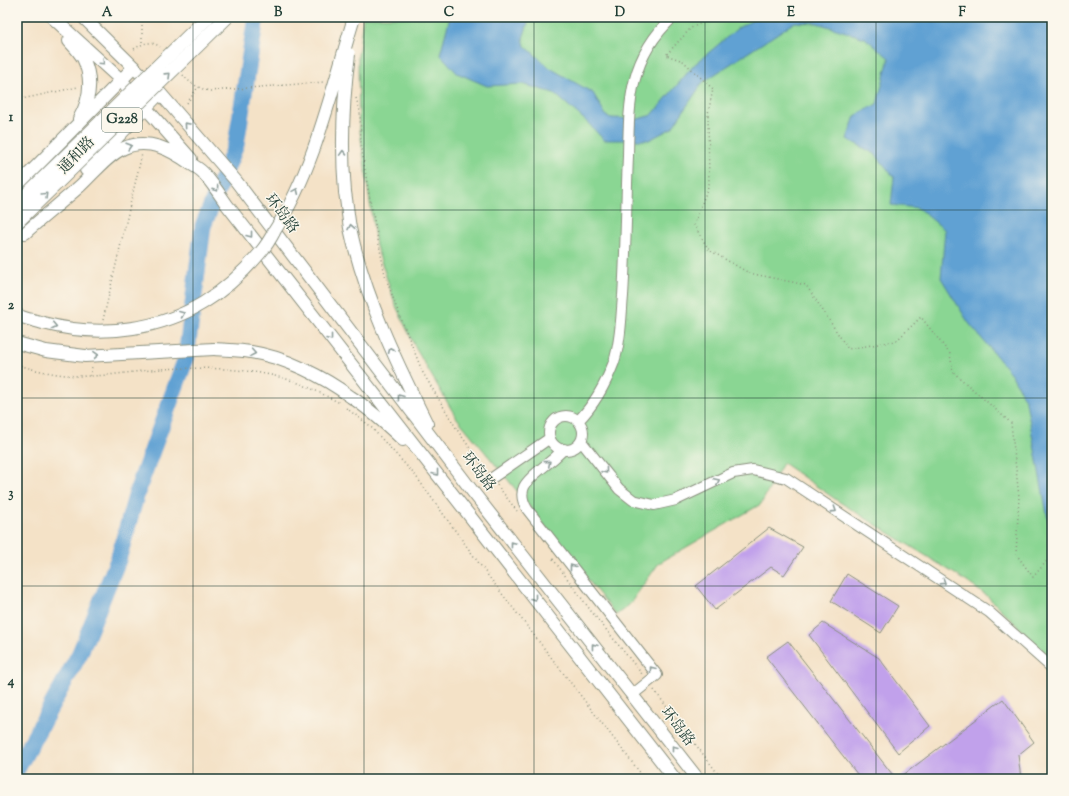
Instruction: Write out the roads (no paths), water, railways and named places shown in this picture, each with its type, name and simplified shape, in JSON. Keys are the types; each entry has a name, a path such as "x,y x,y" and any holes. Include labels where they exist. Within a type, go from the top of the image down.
{"highway":[{"name":"G228","path":"17,204 208,17"},
{"name":"G228","path":"17,222 227,17"}],"main road":[{"path":"52,17 121,80 205,174 226,205 675,779"},
{"path":"52,17 82,57 87,69 89,83 89,94 86,107 67,136"},
{"path":"83,17 160,93"},
{"path":"353,19 343,102 342,127 345,192 350,228 370,298 396,361 439,448"},
{"path":"17,315 73,329 114,331 148,325 193,310 225,288 261,252 285,216 317,140 353,19"},
{"name":"通和路","path":"17,186 134,67"},
{"name":"通和路","path":"21,237 160,93"},
{"name":"环岛路","path":"160,93 236,181 439,448 698,779"},
{"path":"21,237 80,186 112,155 124,147 133,144 154,144 161,146 184,159 205,174"},
{"path":"17,343 46,351 85,356 200,350 251,352 274,357 326,381 352,397 426,460"}],"street":[{"path":"578,421 591,406 605,382 614,361 619,342 622,322 629,115 632,88 639,64 653,40 673,17"},
{"path":"564,450 555,446 550,438 549,428 551,424 559,417 569,416 578,421 582,431 580,440 574,448 564,450 527,482 522,492 525,505 656,675 632,695"},
{"path":"492,478 550,438"},
{"path":"580,440 619,489 634,500 654,505 676,500 733,474 753,470 786,478 989,612 1052,668"}],"water":[{"path":"450,17 534,17 528,23 523,38 525,46 550,68 593,93 607,117 638,119 652,115 694,65 738,28 759,17 1052,17 1052,541 1026,402 1012,375 968,322 941,278 945,230 918,208 891,205 894,177 875,154 847,139 855,116 877,104 889,58 865,38 817,23 795,22 703,82 672,128 649,140 604,140 587,122 554,93 522,84 487,86 457,73 440,54"}],"waterway":[{"path":"17,769 80,653 118,560 138,489 186,358 203,226 236,145 256,17"}]}
